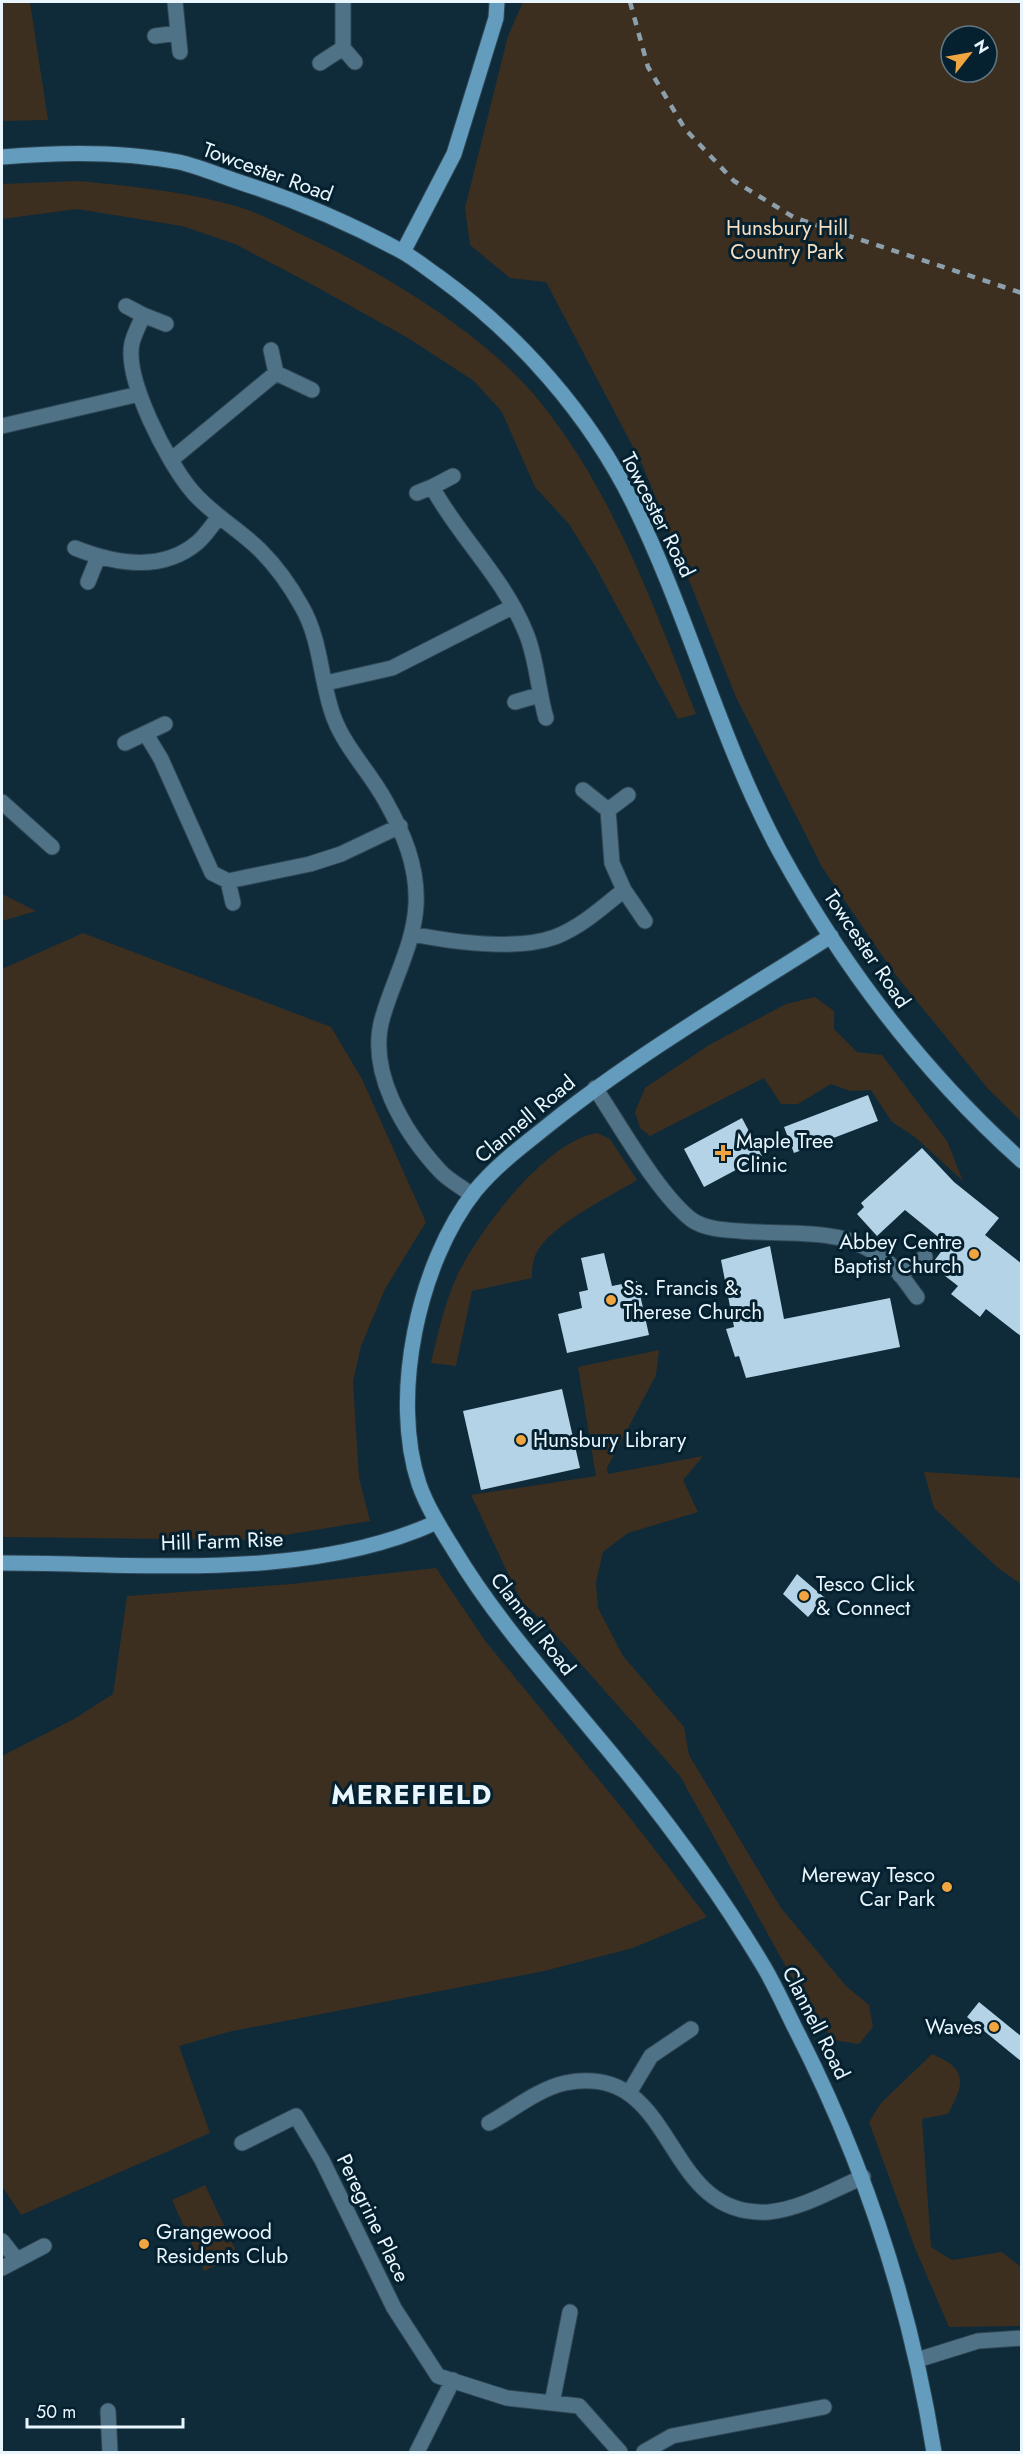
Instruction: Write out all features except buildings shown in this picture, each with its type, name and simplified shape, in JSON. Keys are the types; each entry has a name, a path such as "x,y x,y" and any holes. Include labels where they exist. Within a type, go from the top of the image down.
{"street":[{"path":"175,2 180,52"},
{"path":"343,2 342,48 355,62"},
{"path":"403,252 454,154 496,18 497,2"},
{"path":"155,36 178,33"},
{"path":"320,63 342,48"},
{"name":"Towcester Road","path":"2,157 37,154 118,156 179,162 292,199 403,252 473,302 540,365 595,439 632,500 678,602 743,777 780,852 831,936 898,1032 988,1131 1022,1161"},
{"path":"126,306 166,324"},
{"path":"143,315 132,344 132,373 139,394 171,460 192,491 219,517 260,550 285,579 304,609 319,647 333,716 347,747 379,789 400,826 412,859 417,903 412,934 382,1018 379,1055 390,1095 413,1137 441,1173 472,1195"},
{"path":"272,350 276,373"},
{"path":"171,460 276,373"},
{"path":"276,373 312,390"},
{"path":"2,426 139,394"},
{"path":"417,493 453,476"},
{"path":"432,487 447,514 486,561 527,635 546,718"},
{"path":"75,548 98,557 139,565 173,558 198,542 219,517"},
{"path":"88,582 98,557"},
{"path":"326,683 392,668 512,607"},
{"path":"515,702 539,695"},
{"path":"125,743 165,724"},
{"path":"146,734 161,759 212,873 228,881 310,864 341,854 400,826"},
{"path":"583,790 608,810 612,863 624,890 645,921"},
{"path":"608,810 628,795"},
{"path":"2,802 52,847"},
{"path":"228,881 233,903"},
{"path":"412,934 453,942 519,943 555,937 588,919 624,890"},
{"name":"Clannell Road","path":"831,936 595,1088 497,1167 472,1195 445,1239 420,1305 409,1375 408,1442 420,1488 437,1522 477,1589 526,1654 594,1732 687,1849 762,1963 823,2082 863,2178 888,2246 917,2360 934,2452"},
{"path":"595,1088 658,1184 693,1220 717,1229 765,1233 830,1234 862,1244 892,1265 917,1297"},
{"path":"900,1275 925,1257"},
{"name":"Hill Farm Rise","path":"2,1563 274,1562 330,1556 372,1547 437,1522"},
{"path":"629,2093 651,2056 691,2029"},
{"path":"489,2123 549,2088 587,2080 629,2093 647,2107 690,2176 721,2202 745,2211 769,2212 797,2206 863,2178"},
{"name":"Peregrine Place","path":"242,2143 296,2116 322,2160 394,2308 438,2376 507,2398 579,2406 620,2452"},
{"path":"2,2241 16,2260"},
{"path":"2,2268 44,2246"},
{"path":"552,2403 570,2312"},
{"path":"917,2360 978,2341 1022,2338"},
{"path":"417,2452 453,2380"},
{"path":"644,2452 672,2436 824,2407"},
{"path":"108,2411 110,2452"}],"green space":[{"path":"2,2 30,2 48,120 2,121"},
{"name":"Hunsbury Hill Country Park","path":"523,2 1021,2 1021,1121 989,1090 894,973 822,867 736,697 643,466 546,282 510,278 470,245 465,208 508,36"},
{"path":"79,181 186,194 261,215 362,265 396,285 461,328 491,352 541,403 567,438 590,475 630,552 696,714 678,719 595,566 569,524 535,487 502,412 474,381 408,338 235,244 182,226 77,209 2,219 2,184"},
{"path":"2,894 36,911 2,921"},
{"path":"83,933 331,1027 362,1079 426,1222 385,1289 361,1346 353,1382 359,1478 370,1521 255,1540 2,1537 2,969"},
{"path":"815,997 834,1011 834,1029 857,1052 882,1055 947,1141 963,1181 915,1137 892,1122 871,1090 850,1091 831,1084 798,1104 781,1104 764,1078 650,1136 640,1128 635,1112 645,1088 709,1045 786,1004"},
{"path":"597,1133 610,1139 637,1180 585,1210 549,1237 536,1254 532,1278 472,1291 456,1366 431,1363 453,1284 482,1234 536,1169 577,1140"},
{"path":"659,1350 656,1375 607,1468 608,1474 703,1456 683,1480 698,1512 628,1533 603,1552 596,1582 598,1608 623,1656 684,1727 689,1755 781,1908 846,1986 869,2005 873,2027 859,2044 833,2040 800,1992 680,1776 544,1622 521,1601 471,1495 596,1476 578,1367"},
{"path":"924,1472 1021,1478 1021,1584 998,1568 934,1508"},
{"path":"436,1568 486,1642 631,1819 707,1917 633,1948 544,1971 228,2032 179,2046 210,2133 21,2215 2,2186 2,1756 74,1719 113,1694 127,1596 292,1584"},
{"path":"932,2054 952,2065 960,2078 960,2085 948,2114 922,2119 931,2247 952,2260 1002,2252 1021,2267 1021,2326 949,2327 915,2248 869,2122 881,2103"},
{"path":"205,2185 238,2255 204,2271 172,2200"}],"railway":[{"path":"630,2 648,67 685,129 734,181 795,218 1022,293"}],"place":[{"name":"Maple Tree Clinic","path":"723,1153"},
{"name":"Abbey Centre Baptist Church","path":"974,1254"},
{"name":"Ss. Francis & Therese Church","path":"611,1300"},
{"name":"Hunsbury Library","path":"521,1440"},
{"name":"Tesco Click & Connect","path":"804,1596"},
{"name":"Mereway Tesco Car Park","path":"947,1887"},
{"name":"Waves","path":"994,2027"},
{"name":"Grangewood Residents Club","path":"144,2244"}],"district":[{"name":"MEREFIELD","path":"412,1794"}]}
